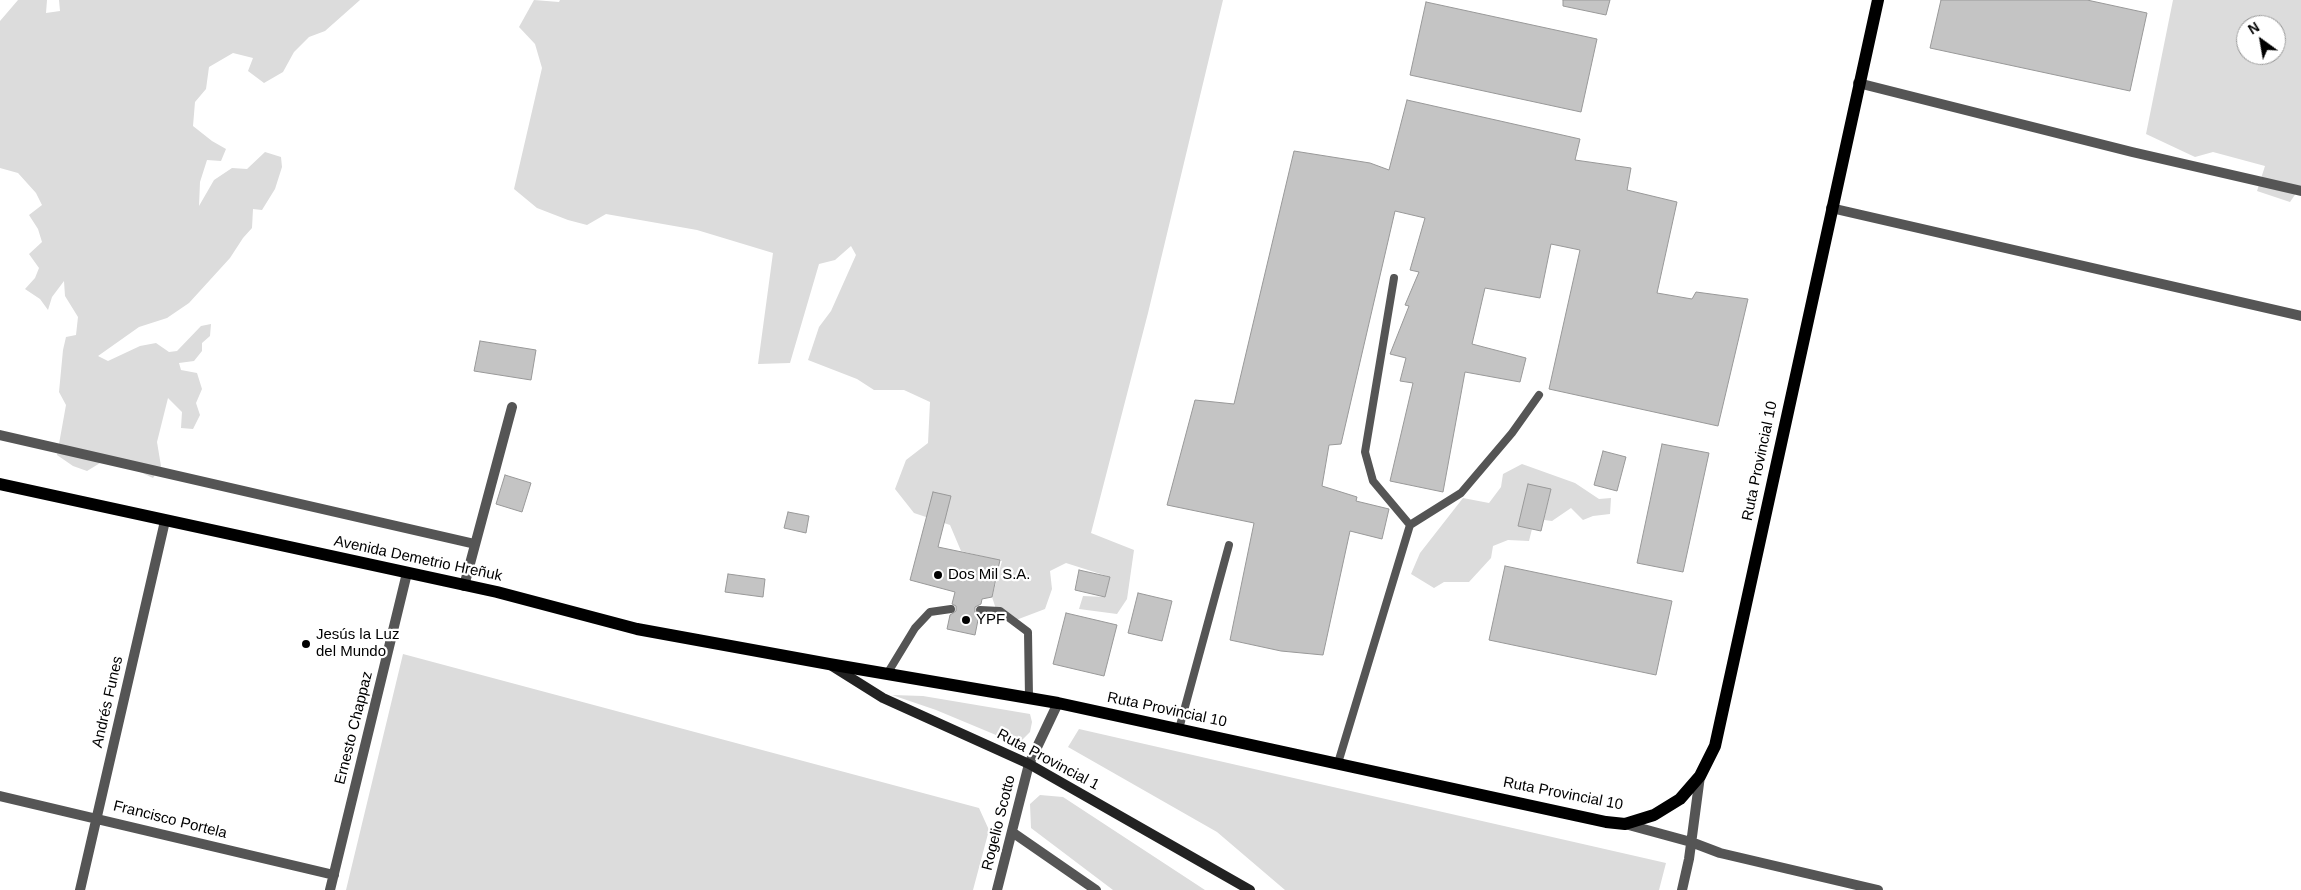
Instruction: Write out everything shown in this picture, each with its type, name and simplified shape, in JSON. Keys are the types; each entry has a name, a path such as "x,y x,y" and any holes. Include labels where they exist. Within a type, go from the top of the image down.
{"main road":[{"name":"Ruta Provincial 10","path":"829,664 1058,703 1606,822 1625,824 1654,814 1680,799 1700,776 1715,746 1858,83 1878,0"},
{"name":"Avenida Demetrio Hreñuk","path":"0,484 497,592 638,629 829,664"},
{"name":"Ruta Provincial 1","path":"829,664 883,698 1029,764 1250,890"}],"street":[{"path":"1858,83 2132,152 2301,191"},
{"path":"1831,208 2301,316"},
{"path":"464,586 512,407"},
{"path":"0,435 475,544"},
{"name":"Andrés Funes","path":"80,890 165,521"},
{"name":"Ernesto Chappaz","path":"330,890 407,573"},
{"name":"Rogelio Scotto","path":"997,890 1029,764 1058,703"},
{"path":"1682,890 1700,776"},
{"name":"Francisco Portela","path":"0,796 334,875"},
{"path":"1625,824 1691,842 1720,853 1878,890"},
{"path":"1012,832 1096,890"}],"lane":[{"path":"1394,278 1365,452 1373,481 1410,525"},
{"path":"1338,763 1410,525 1461,493 1512,433 1539,394"},
{"path":"1179,729 1229,545"},
{"path":"887,674 915,628 930,612 951,609"},
{"path":"980,610 1000,611 1028,632 1029,698"}],"shaded area":[{"path":"18,0 47,0 46,13 60,11 59,0 360,0 325,31 309,37 294,52 283,72 264,83 248,71 253,58 233,53 209,67 206,89 195,102 193,126 226,149 221,161 207,160 200,182 199,206 214,180 232,168 247,169 265,152 281,157 282,167 275,189 262,210 253,209 252,228 230,258 189,303 167,318 139,327 98,356 108,361 140,346 156,343 169,352 177,351 201,326 211,324 210,336 202,343 202,351 194,361 179,363 181,370 197,373 202,389 196,403 200,415 193,429 181,428 182,412 168,398 157,442 161,466 153,478 123,464 105,460 87,471 73,466 57,455 66,405 59,392 63,350 66,337 76,335 78,317 65,296 64,281 52,297 48,310 40,299 25,289 35,278 39,268 29,254 42,242 38,229 29,215 42,205 36,193 18,173 0,168 0,21"},
{"path":"534,0 559,2 560,0 1223,0 1148,313 1091,533 1134,550 1127,599 1117,614 1079,609 1083,596 1105,597 1110,577 1066,563 1050,571 1052,589 1045,609 1016,620 999,618 992,597 1002,561 961,551 950,525 914,513 895,489 906,460 928,443 930,402 904,390 874,390 857,379 808,360 819,327 831,311 856,255 851,246 835,260 819,264 790,363 758,364 773,253 697,230 606,214 587,225 537,208 514,189 542,68 535,44 519,27"},
{"path":"2173,0 2301,0 2301,186 2290,202 2257,191 2265,166 2213,152 2195,157 2146,134"},
{"path":"1522,464 1575,483 1599,499 1611,498 1610,514 1593,516 1583,520 1571,508 1552,521 1544,520 1551,489 1518,526 1532,529 1529,541 1508,540 1493,546 1491,558 1469,582 1444,582 1434,588 1411,574 1420,553 1463,498 1489,503 1501,487 1503,474"},
{"path":"403,654 979,808 989,830 973,890 346,890"},
{"path":"892,695 923,696 1030,714 1032,722 1030,732 1020,742 1008,740 936,710"},
{"path":"1079,729 1666,863 1659,890 1285,890 1217,832 1068,747"},
{"path":"1040,795 1063,797 1205,890 1113,890 1031,828 1030,804"}],"building":[{"path":"1563,0 1610,0 1606,15 1563,6"},
{"path":"1941,0 2087,0 2147,13 2130,91 1930,48"},
{"path":"1426,2 1597,39 1581,112 1410,75"},
{"path":"1407,100 1580,139 1575,160 1631,168 1627,190 1677,202 1657,293 1692,299 1696,292 1748,299 1718,426 1549,389 1580,250 1551,244 1540,298 1485,288 1472,344 1526,358 1520,382 1465,372 1443,492 1390,481 1413,383 1400,381 1406,358 1390,354 1409,306 1405,305 1419,272 1410,270 1425,218 1395,211 1341,444 1329,445 1322,486 1357,497 1356,501 1389,509 1382,539 1350,531 1323,655 1281,651 1230,640 1254,523 1167,505 1195,400 1234,404 1294,151 1370,163 1389,170"},
{"path":"480,341 536,350 531,380 474,371"},
{"path":"1662,444 1709,453 1683,572 1637,563"},
{"path":"1603,451 1626,457 1617,491 1594,485"},
{"path":"505,475 531,483 522,512 496,504"},
{"path":"1528,484 1551,489 1541,531 1518,526"},
{"path":"933,492 951,496 938,547 1000,560 992,597 982,599 981,604 975,607 975,612 979,615 975,635 947,629 950,615 956,611 956,606 952,604 955,592 910,580"},
{"path":"788,512 809,516 806,533 784,528"},
{"path":"1505,566 1672,601 1656,675 1489,640"},
{"path":"1079,570 1110,577 1105,597 1075,590"},
{"path":"728,574 765,579 763,597 725,592"},
{"path":"1138,593 1172,601 1162,641 1128,633"},
{"path":"1066,613 1117,625 1104,676 1053,664"}],"place":[{"name":"Dos Mil S.A.","path":"938,575"},
{"name":"YPF","path":"966,620"},
{"name":"Jesús la Luz del Mundo","path":"306,644"}]}
